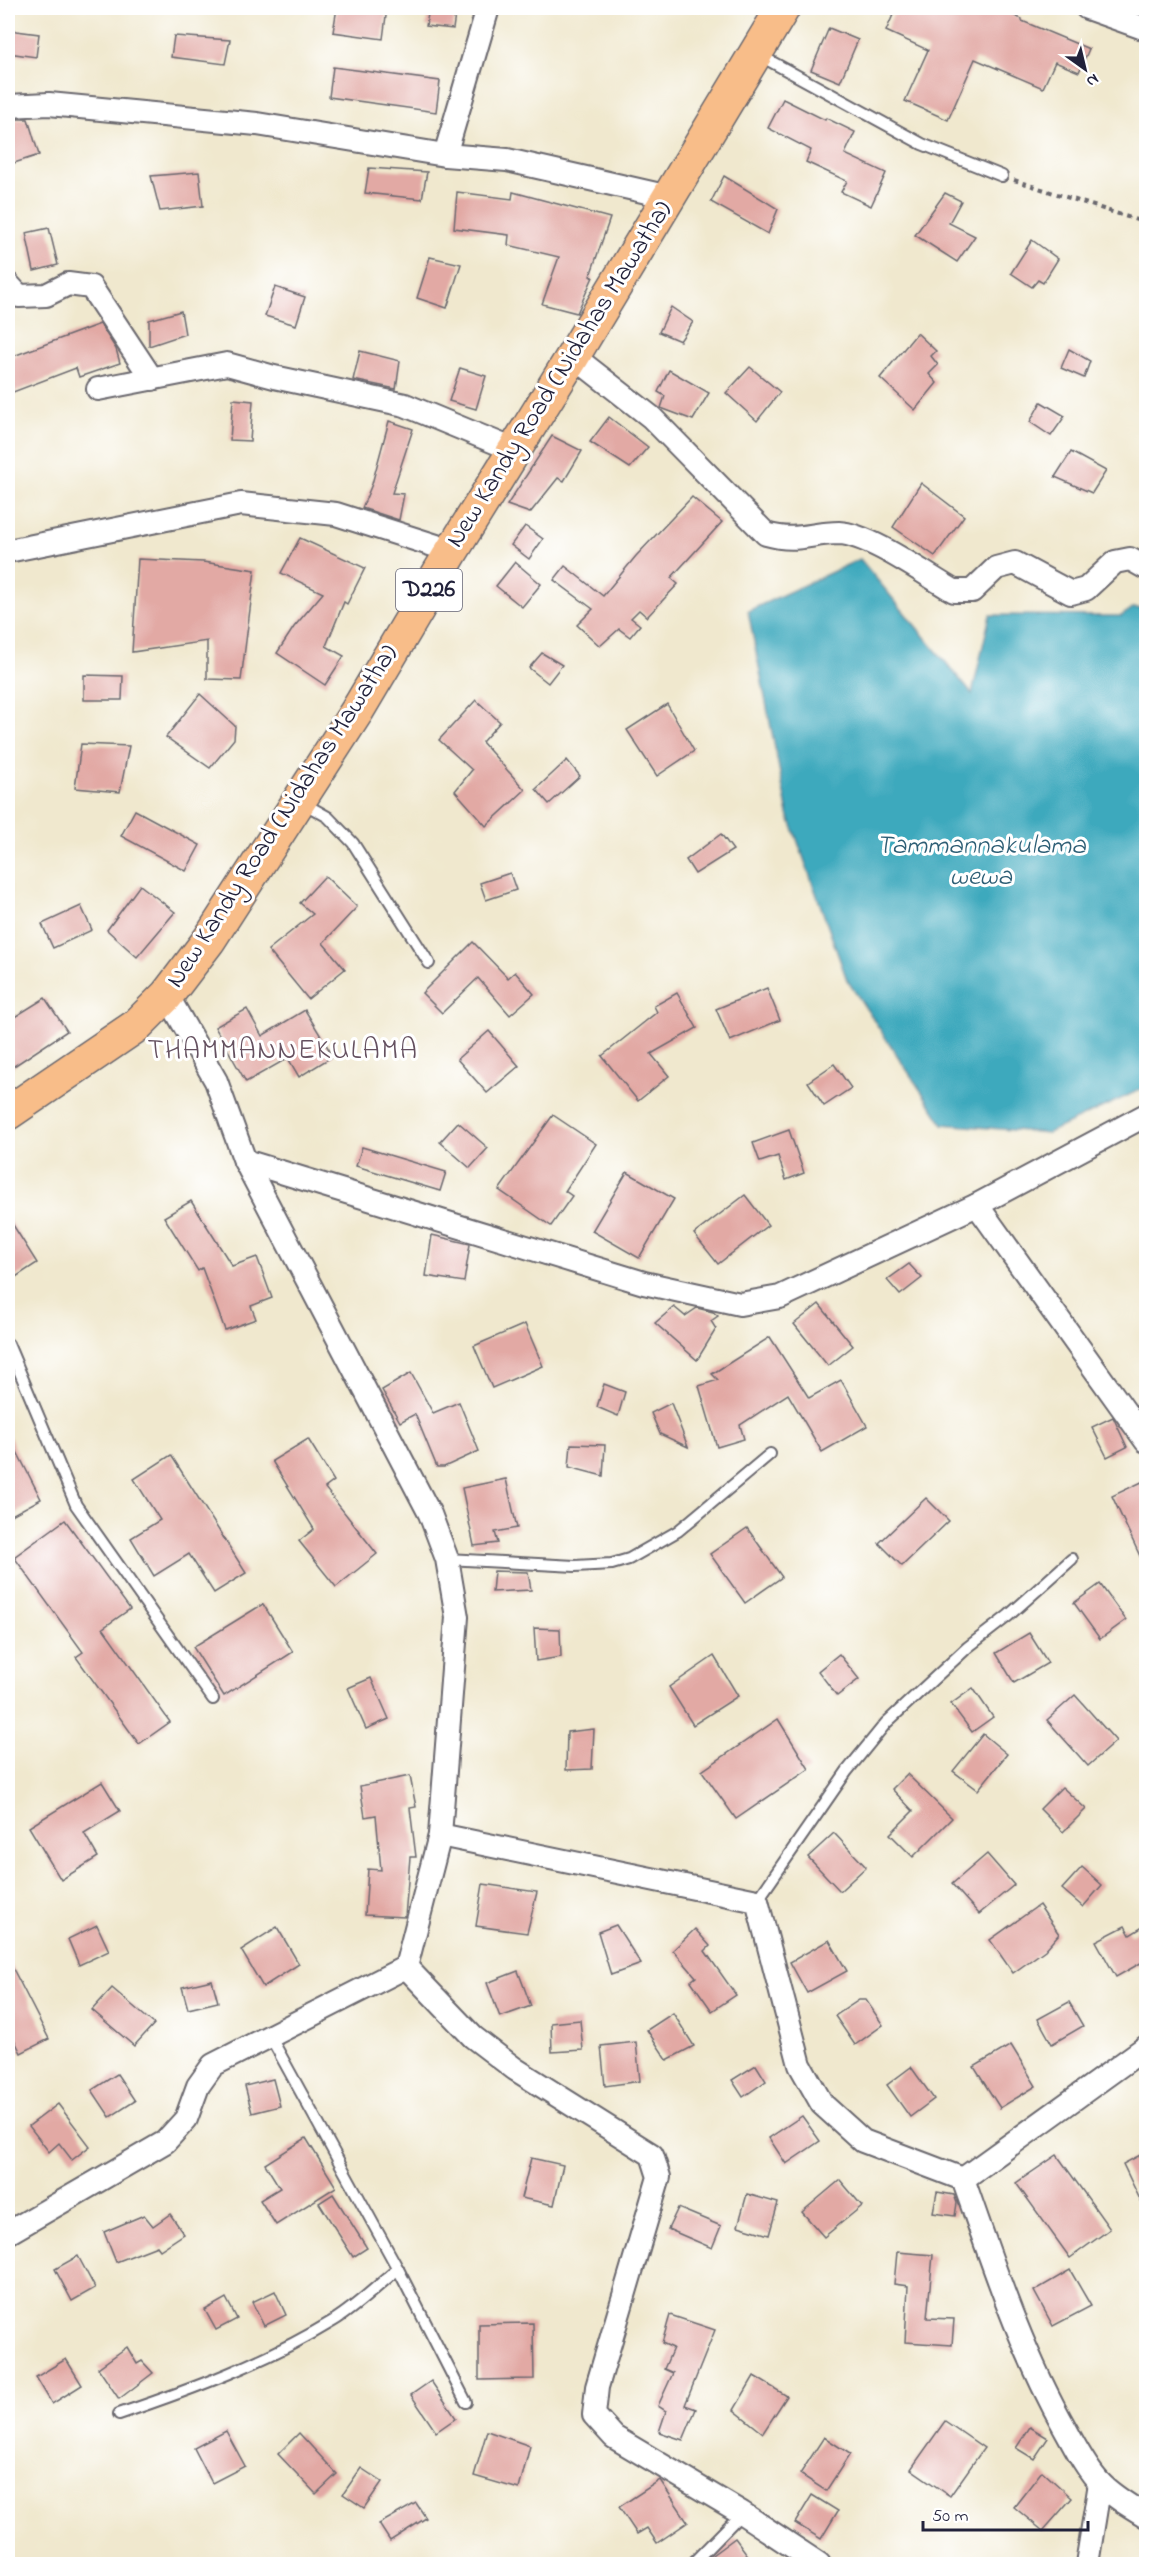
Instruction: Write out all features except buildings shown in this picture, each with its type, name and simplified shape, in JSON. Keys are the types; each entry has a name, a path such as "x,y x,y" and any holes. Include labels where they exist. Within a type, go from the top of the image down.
{"main road":[{"name":"New Kandy Road (Nidahas Mawatha)","path":"8,1113 136,1026 167,995 209,940 357,711 783,8"}],"street":[{"path":"445,155 488,8"},
{"path":"1087,8 1146,29"},
{"path":"8,106 49,104 257,124 445,155 507,160 669,197"},
{"path":"8,284 19,296 46,295 68,284 91,287 152,379"},
{"path":"573,356 651,417 766,534 786,540 839,533 859,536 954,591 972,591 996,568 1015,563 1071,593 1086,589 1115,562 1130,559 1146,568"},
{"path":"98,389 227,364 274,377 405,405 514,450"},
{"path":"8,551 241,504 336,514 452,551"},
{"path":"8,2233 165,2142 186,2119 198,2086 213,2065 406,1967 440,1835 457,1617 447,1558 430,1514 245,1161 216,1081 167,995"},
{"path":"245,1161 644,1283 740,1304 780,1297 977,1205 1146,1115"},
{"path":"977,1205 1146,1441"},
{"path":"440,1835 757,1901 800,2065 822,2104 862,2141 963,2179 1010,2310 1049,2400 1075,2447 1100,2483 1133,2509 1146,2516"},
{"path":"406,1967 481,2044 515,2069 652,2155 658,2177 597,2387 594,2415 614,2438 742,2513 819,2565"},
{"path":"963,2179 1146,2047"},
{"path":"1087,2565 1100,2483"}],"lane":[{"path":"756,54 922,144 1002,176"},
{"path":"300,801 328,817 353,843 429,963"},
{"path":"8,1344 76,1504 213,1700"},
{"path":"447,1558 575,1566 612,1564 629,1559 678,1531 770,1454"},
{"path":"757,1901 847,1771 886,1723 969,1647 1072,1559"},
{"path":"270,2036 398,2269 466,2402"},
{"path":"119,2414 201,2386 273,2355 335,2320 398,2269"},
{"path":"692,2565 742,2513"}],"path":[{"path":"1002,176 1146,223"}],"water":[{"name":"Tammannakulama wewa","path":"860,559 972,694 990,615 1121,616 1133,608 1146,608 1146,1087 1048,1133 943,1124 847,980 788,814 748,611"}],"district":[{"name":"THAMMANNEKULAMA","path":"283,1051"}]}
